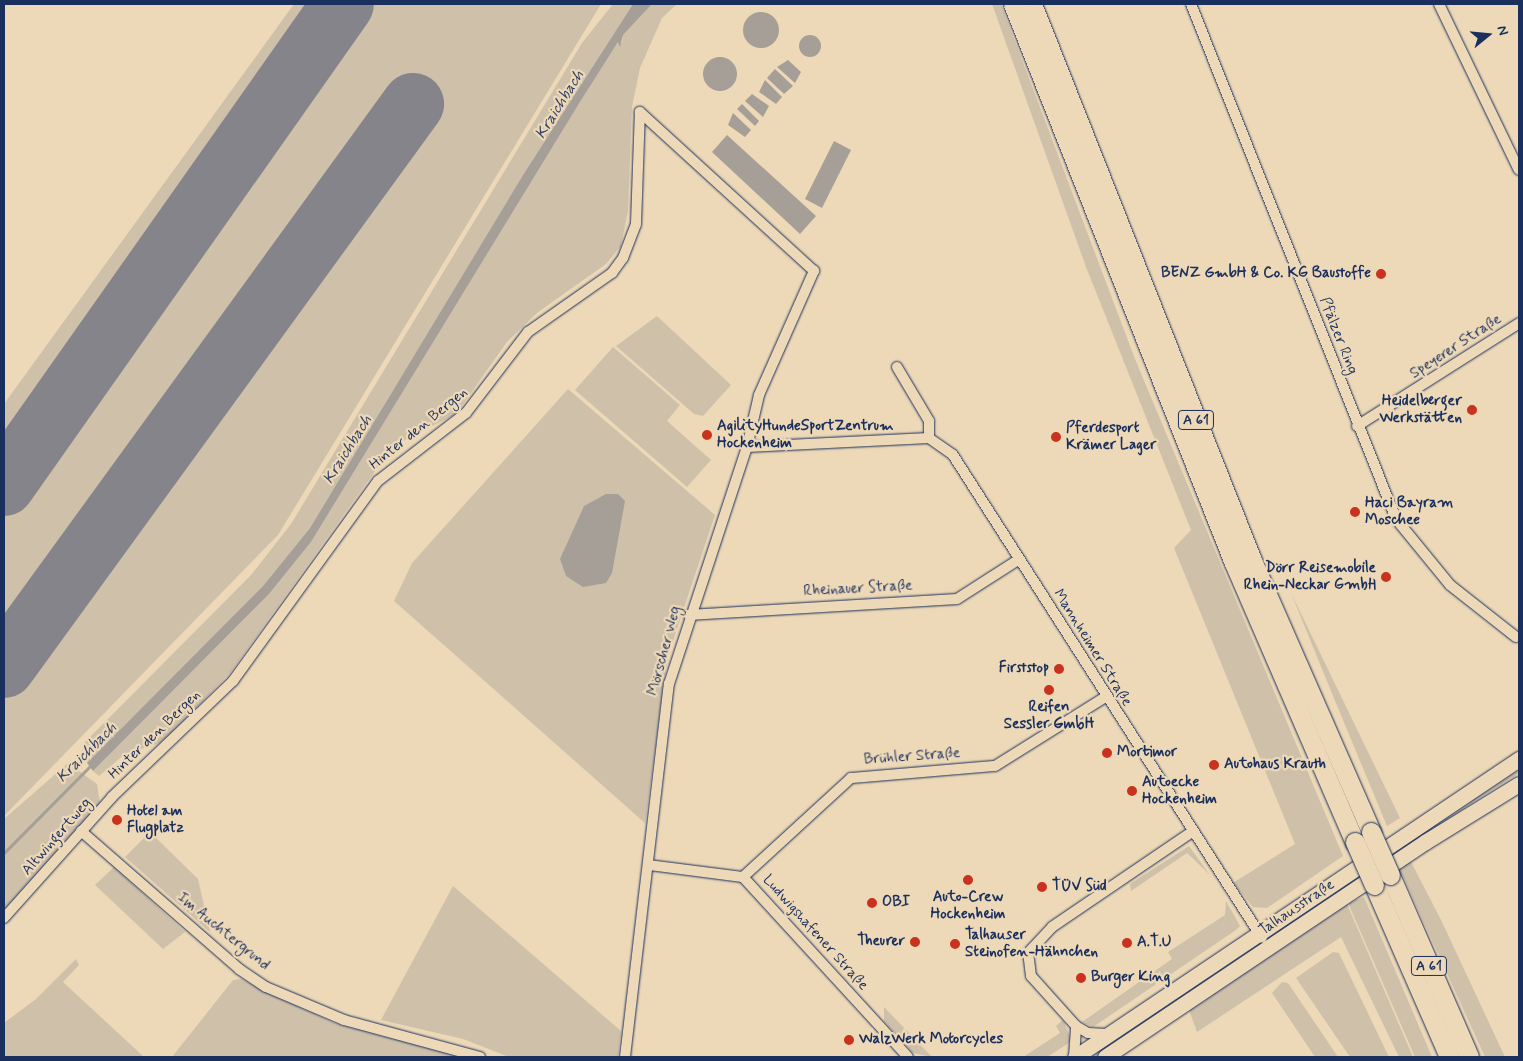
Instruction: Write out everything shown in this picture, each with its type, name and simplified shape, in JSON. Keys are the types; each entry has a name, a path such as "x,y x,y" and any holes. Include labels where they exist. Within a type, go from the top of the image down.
{"highway":[{"name":"A 61","path":"1013,4 1234,563 1382,880 1469,1057"},
{"name":"A 61","path":"1032,4 1363,837"},
{"name":"A 61","path":"1382,880 1449,1057"}],"main road":[{"name":"Talhausstraße","path":"1074,1057 1519,761"},
{"name":"Talhausstraße","path":"1105,1057 1519,784"}],"street":[{"name":"Pfälzer Ring","path":"1192,4 1389,505 1416,550 1450,585 1518,635"},
{"path":"1439,4 1519,170"},
{"name":"Hinter den Bergen","path":"112,797 233,681 378,481 466,413 528,332 612,273 623,258 636,224 640,112 814,271"},
{"name":"Mörscher Weg","path":"625,1057 669,684 689,615 747,447 759,395 814,271"},
{"name":"Speyerer Straße","path":"1357,426 1519,323"},
{"path":"747,447 929,438 929,421 897,367"},
{"name":"Mannheimer Straße","path":"929,438 953,455 1104,698 1268,948"},
{"name":"Rheinauer Straße","path":"689,615 957,598 1018,560"},
{"name":"Brühler Straße","path":"742,877 851,778 995,766 1104,698"},
{"name":"Altwingertweg","path":"4,918 112,797"},
{"name":"Im Auchtergrund","path":"80,831 239,969 266,987 344,1020 480,1057"},
{"path":"1108,1034 1088,1033 1076,1026 1031,976 1026,958 1031,948 1052,927 1192,832"},
{"name":"Ludwigshafener Straße","path":"648,865 742,877 901,1056"},
{"path":"1074,1057 1076,1026"}],"shaded area":[{"path":"294,4 601,4 278,535 4,816 4,404"},
{"path":"613,4 633,4 523,175 310,528 263,586 87,763 81,753 85,742 251,575 291,524 582,43"},
{"path":"633,4 652,4 623,35 620,47 618,42 311,542 269,594 93,771 87,763 263,586 310,528 523,175"},
{"path":"652,4 677,4 662,18 640,68 632,107 628,211 621,246 606,264 537,313 507,342 456,414 393,446 230,673 163,742 125,754 99,776 93,771 269,594 311,542 618,42 622,43 623,35"},
{"path":"992,4 1001,4 1135,359 1343,856 1267,908 1253,907 1233,883 1295,844 1174,548 1191,530 1086,267"},
{"path":"761,12 768,13 774,17 778,23 778,37 774,43 768,47 761,48 754,47 748,43 744,37 743,30 744,23 748,17 754,13"},
{"path":"810,35 818,38 821,46 818,54 810,57 802,54 799,46 802,38"},
{"path":"720,57 727,58 732,62 736,67 736,81 732,86 727,90 720,91 713,90 708,86 704,81 703,74 704,67 708,62 713,58"},
{"path":"788,60 801,72 795,83 777,67"},
{"path":"775,69 793,86 784,94 767,78"},
{"path":"765,80 782,97 776,104 759,92"},
{"path":"752,94 769,106 763,117 745,101"},
{"path":"742,104 759,121 755,126 737,109"},
{"path":"733,113 751,130 745,137 728,125"},
{"path":"727,135 816,216 800,234 712,152"},
{"path":"834,141 851,150 822,208 805,199"},
{"path":"657,316 731,385 703,416 694,414 616,346"},
{"path":"613,347 680,405 667,421 711,460 687,487 575,390"},
{"path":"568,389 715,515 668,656 645,823 394,601 412,563"},
{"path":"606,494 618,494 625,501 612,573 606,583 583,587 566,576 560,559 584,506"},
{"path":"1291,593 1400,818 1387,826 1338,708"},
{"path":"68,763 97,784 100,804 8,910 4,906 4,819"},
{"path":"1517,771 1518,774 1451,815 1394,857 1392,853"},
{"path":"150,832 198,879 210,932 125,857"},
{"path":"1189,846 1210,875 1187,853 1131,891 1130,884"},
{"path":"1407,854 1442,922 1505,1057 1485,1057 1396,861"},
{"path":"114,867 185,932 163,949 95,885"},
{"path":"1356,877 1358,882 1275,935 1274,931"},
{"path":"453,886 621,1031 618,1057 509,1057 463,1039 381,1020"},
{"path":"1364,897 1432,1057 1415,1057 1348,903"},
{"path":"1226,901 1240,926 1236,930 1093,1027 1082,1022 1172,959 1168,952 1225,915"},
{"path":"1347,904 1413,1057 1399,1057 1341,937 1197,1032 1189,1010"},
{"path":"1333,952 1339,953 1389,1057 1350,1057 1296,978"},
{"path":"76,959 79,965 63,982 144,1057 4,1057 4,1023 36,999"},
{"path":"1212,973 1204,986 1097,1057 1088,1057"},
{"path":"241,979 334,1023 464,1057 172,1057 233,980"},
{"path":"1282,982 1288,983 1338,1057 1315,1057 1272,993"},
{"path":"884,1007 932,1057 913,1053 884,1021"},
{"path":"1063,1020 1072,1041 1047,1057 1023,1057 1060,1033 1056,1026"}],"waterway":[{"name":"Kraichbach","path":"4,853 91,765"}],"runway":[{"path":"4,485 343,4"},
{"path":"4,667 413,104"}],"place":[{"name":"BENZ GmbH & Co. KG Baustoffe","path":"1381,274"},
{"name":"Heidelberger Werkstätten","path":"1472,410"},
{"name":"AgilityHundeSportZentrum Hockenheim","path":"707,435"},
{"name":"Pferdesport Krämer Lager","path":"1056,437"},
{"name":"Haci Bayram Moschee","path":"1355,512"},
{"name":"Dörr Reisemobile Rhein-Neckar GmbH","path":"1386,577"},
{"name":"Firststop","path":"1059,669"},
{"name":"Reifen Sessler GmbH","path":"1049,690"},
{"name":"Mortimor","path":"1107,753"},
{"name":"Autohaus Krauth","path":"1214,765"},
{"name":"Autoecke Hockenheim","path":"1132,791"},
{"name":"Hotel am Flugplatz","path":"117,820"},
{"name":"Auto-Crew Hockenheim","path":"968,880"},
{"name":"TÜV Süd","path":"1042,887"},
{"name":"OBI","path":"872,903"},
{"name":"Theurer","path":"915,942"},
{"name":"A.T.U","path":"1127,943"},
{"name":"Talhauser Steinofen-Hähnchen","path":"955,944"},
{"name":"Burger King","path":"1081,978"},
{"name":"WalzWerk Motorcycles","path":"849,1040"}]}
